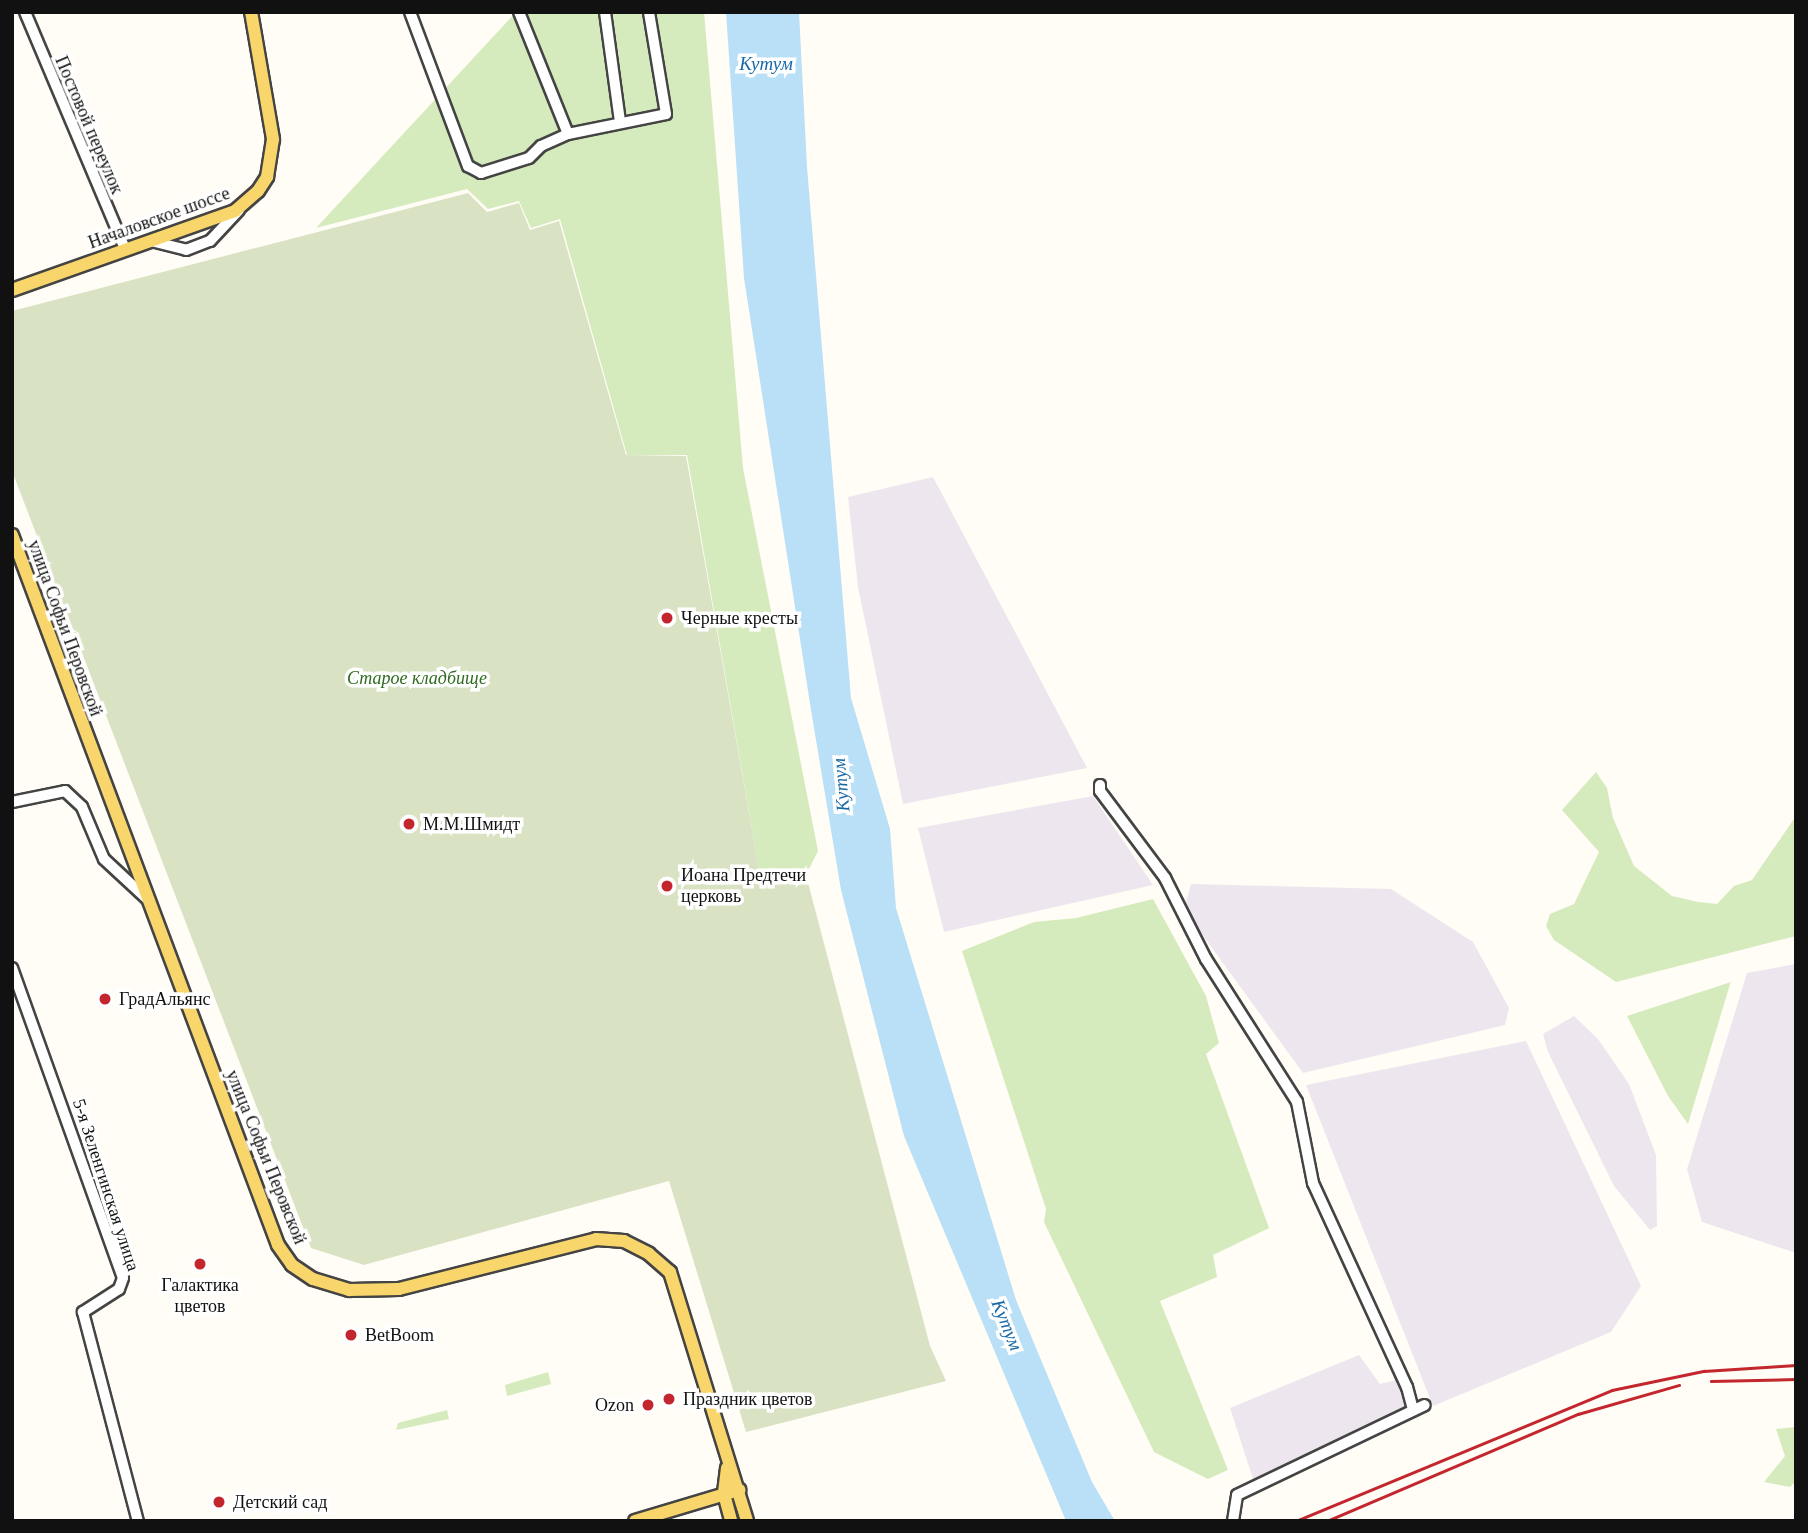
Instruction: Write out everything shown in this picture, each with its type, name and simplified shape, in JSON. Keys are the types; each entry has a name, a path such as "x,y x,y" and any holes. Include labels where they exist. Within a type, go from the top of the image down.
{"main road":[{"name":"Началовское шоссе","path":"14,285 150,241 244,205 267,177 273,139 251,12"},
{"name":"улица Софьи Перовской","path":"12,535 278,1245 292,1265 313,1279 349,1290 399,1289 566,1244 624,1241 649,1254 670,1272 727,1468 739,1490 747,1521"},
{"name":"улица Софьи Перовской","path":"727,1468 724,1494 731,1521"},
{"path":"635,1521 739,1490"}],"street":[{"name":"Постовой переулок","path":"25,12 124,249"},
{"path":"410,12 468,166 481,173 529,158 541,146 568,134 666,114 649,12"},
{"path":"519,12 568,134"},
{"path":"605,12 620,122"},
{"path":"150,241 186,250 211,241 244,205"},
{"path":"1100,785 1100,791 1165,878 1206,959 1297,1102 1313,1183 1407,1387 1413,1410"},
{"path":"12,802 65,791 82,807 104,859 147,899"},
{"name":"5-я Зеленгинская улица","path":"12,968 123,1278 119,1289 83,1312 138,1521"},
{"path":"1233,1521 1237,1495 1425,1405"}],"shaded area":[{"path":"933,477 1087,768 903,804 858,587 848,497"},
{"path":"1093,796 1153,885 944,932 918,828"},
{"path":"1191,884 1391,889 1473,942 1509,1008 1505,1025 1303,1073 1199,930 1186,902"},
{"path":"1796,964 1796,1253 1702,1222 1687,1169 1747,973"},
{"path":"1574,1016 1598,1039 1629,1084 1656,1155 1657,1226 1650,1230 1614,1186 1548,1052 1543,1034"},
{"path":"1526,1041 1641,1286 1611,1332 1433,1406 1306,1085"},
{"path":"1359,1355 1380,1384 1396,1380 1406,1407 1254,1482 1230,1408"}],"green space":[{"path":"516,12 704,12 743,468 818,851 806,875 762,887 687,455 627,455 560,219 531,228 519,201 488,209 467,189 316,228"},
{"name":"Старое кладбище","path":"468,193 487,212 519,203 530,230 559,221 626,455 686,456 762,886 806,875 930,1346 946,1381 746,1432 669,1181 364,1265 311,1248 12,471 12,311"},
{"path":"1596,772 1607,788 1613,818 1634,866 1672,896 1698,902 1717,904 1734,886 1752,880 1796,816 1796,936 1616,982 1554,940 1546,926 1550,914 1574,904 1599,852 1562,810"},
{"path":"1153,899 1206,996 1219,1043 1206,1054 1269,1228 1213,1255 1217,1277 1160,1301 1228,1470 1208,1479 1154,1452 1044,1222 1046,1209 962,951 1034,922 1076,918"},
{"path":"1731,982 1688,1124 1668,1096 1627,1016"},
{"path":"548,1372 551,1384 507,1396 505,1385"},
{"path":"447,1410 449,1419 396,1430 398,1423"},
{"path":"1796,1427 1796,1481 1790,1487 1764,1482 1785,1456 1776,1429"}],"water":[{"name":"Кутум","path":"726,12 799,12 807,167 851,698 890,829 896,908 1016,1300 1092,1482 1115,1521 1066,1521 904,1136 841,890 811,710 744,278"}],"railway":[{"path":"1296,1521 1612,1390 1704,1371 1796,1365"},
{"path":"1711,1381 1796,1379"},
{"path":"1327,1521 1578,1414 1679,1385"}],"place":[{"name":"Черные кресты","path":"667,618"},
{"name":"М.М.Шмидт","path":"409,824"},
{"name":"Иоана Предтечи церковь","path":"667,886"},
{"name":"ГрадАльянс","path":"105,999"},
{"name":"Галактика цветов","path":"200,1264"},
{"name":"BetBoom","path":"351,1335"},
{"name":"Праздник цветов","path":"669,1399"},
{"name":"Ozon","path":"648,1405"},
{"name":"Детский сад","path":"219,1502"}]}
